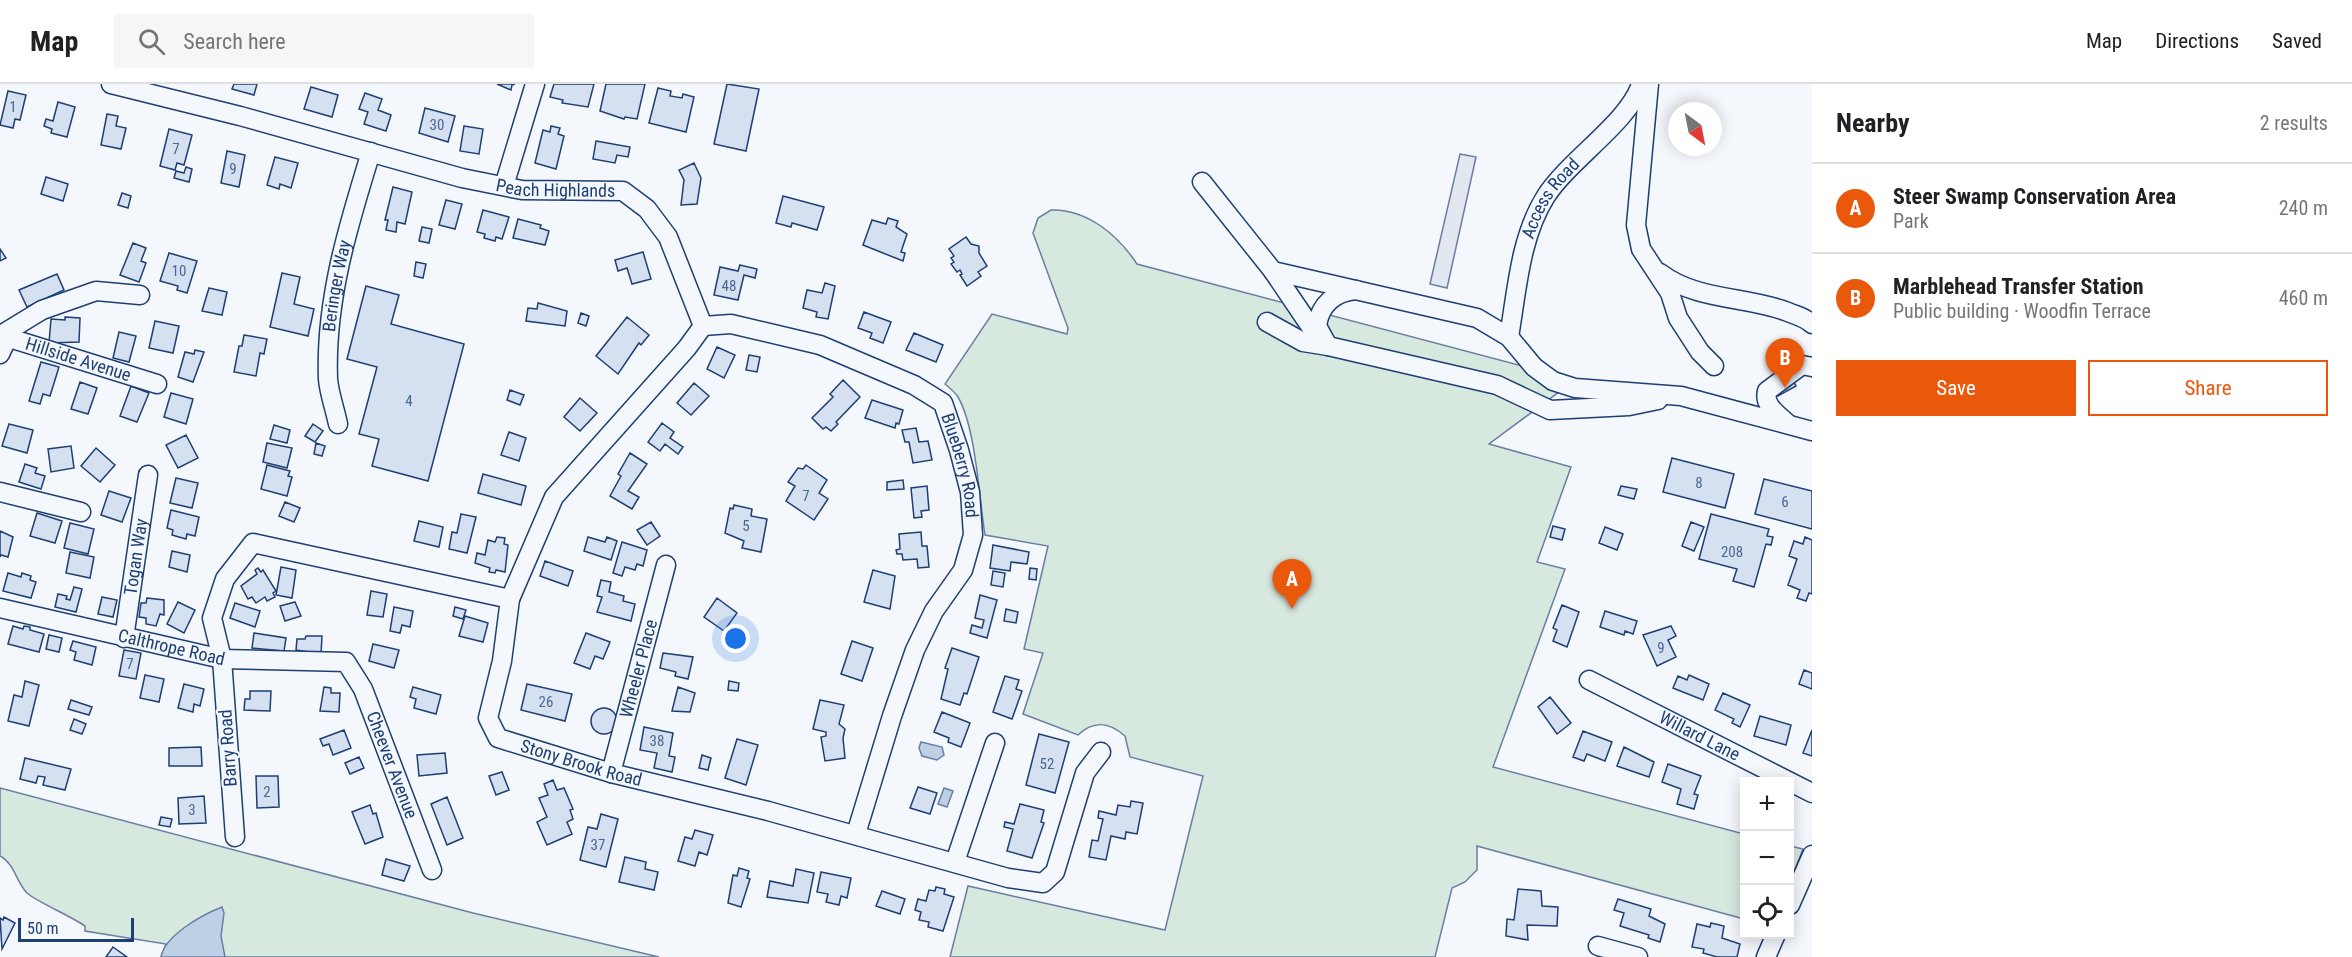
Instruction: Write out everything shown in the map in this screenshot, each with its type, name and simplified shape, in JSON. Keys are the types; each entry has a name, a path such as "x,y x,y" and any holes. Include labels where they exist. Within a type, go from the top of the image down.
{"street":[{"name":"Peach Highlands","path":"111,84 504,186 568,192 623,191 647,210 668,237 703,326"},
{"path":"504,186 535,84"},
{"name":"Access Road","path":"1509,338 1523,254 1546,196 1566,170 1628,106 1641,84"},
{"path":"1649,84 1636,225 1641,249 1670,293 1678,318 1700,352 1714,366"},
{"name":"Beringer Way","path":"338,424 328,381 329,325 345,235 371,152"},
{"path":"1202,182 1273,271 1304,319 1329,346"},
{"path":"1654,268 1685,288 1708,295 1750,301 1781,309 1807,318 1812,324"},
{"path":"1273,271 1477,318 1509,338 1534,367 1553,381 1575,388 1680,396 1812,431"},
{"path":"1329,346 1317,326 1321,310 1338,293 1357,290"},
{"path":"0,354 3,336 42,310 96,291 140,295"},
{"path":"1267,322 1303,342 1497,385 1550,410 1629,406 1680,396"},
{"name":"Blueberry Road","path":"703,326 731,324 820,345 915,385 943,403 959,450 970,492 973,535 963,570 934,611 915,650 856,834"},
{"path":"222,660 212,618 225,579 253,543 510,599 554,497 687,348 703,326"},
{"name":"Hillside Avenue","path":"3,336 157,384"},
{"path":"1735,411 1767,391 1798,367 1804,364 1812,367"},
{"path":"1767,391 1765,396 1770,408 1789,425"},
{"name":"Togan Way","path":"124,638 148,475"},
{"path":"0,492 81,512"},
{"name":"Wheeler Place","path":"610,773 666,565"},
{"name":"Stony Brook Road","path":"510,599 502,661 488,718 498,738 610,773 856,834 1008,878 1043,883 1055,872 1085,773 1101,752"},
{"name":"Calthrope Road","path":"0,608 222,660 345,662"},
{"name":"Barry Road","path":"222,660 235,837"},
{"name":"Cheever Avenue","path":"345,662 363,689 432,870"},
{"name":"Willard Lane","path":"1589,680 1812,793"},
{"path":"955,862 995,742"},
{"path":"1794,896 1812,855"},
{"path":"1766,957 1774,939"},
{"path":"1598,946 1638,957"}],"shaded area":[{"path":"1460,154 1476,157 1447,288 1430,284"},
{"path":"1051,210 1077,214 1089,219 1121,243 1137,264 1575,380 1489,444 1571,467 1537,562 1565,569 1493,767 1740,833 1740,918 1477,846 1477,870 1465,882 1452,888 1435,957 950,957 968,886 1165,930 1203,776 1130,757 1125,736 1113,728 1096,725 1078,735 1023,714 1043,653 1024,649 1048,546 985,535 969,426 958,397 945,384 992,314 1067,334 1068,328 1033,233 1038,218"},
{"path":"0,788 473,913 659,957 161,957 166,944 85,931 85,926 27,893 12,868 0,856"},
{"path":"1794,847 1803,849 1794,872"}],"water":[{"path":"921,742 942,747 944,755 937,760 922,756 919,748"},
{"path":"944,788 953,791 947,807 938,804"},
{"path":"222,907 224,913 221,936 225,957 161,957 169,941 177,934 205,915"}],"building":[{"path":"234,84 257,84 254,95 232,89"},
{"path":"497,84 515,84 512,85 511,90"},
{"path":"554,84 594,84 588,107 562,103 563,100 550,97"},
{"path":"606,84 645,84 637,119 625,117 624,119 600,111"},
{"path":"727,84 759,89 746,151 714,144"},
{"path":"311,87 338,95 332,117 304,109"},
{"path":"658,88 671,91 670,96 682,98 683,94 694,97 686,132 649,123"},
{"path":"8,91 26,95 20,120 15,119 13,128 0,125"},
{"path":"365,93 382,99 378,110 391,115 386,131 364,124 368,112 359,109"},
{"path":"58,102 75,107 67,137 51,133 52,129 44,126 46,119 53,121"},
{"path":"425,108 455,116 448,142 419,133"},
{"path":"107,114 118,116 116,126 126,128 121,149 101,145"},
{"path":"464,126 483,129 479,154 460,151"},
{"path":"551,126 560,128 558,134 564,136 556,169 535,163 543,130 550,132"},
{"path":"169,129 192,135 184,165 177,163 175,170 160,166"},
{"path":"596,141 630,147 628,157 617,155 615,163 593,159"},
{"path":"227,151 245,155 239,187 221,183"},
{"path":"275,157 298,163 291,188 280,184 279,189 267,185"},
{"path":"694,163 701,178 697,204 681,205 684,180 679,170"},
{"path":"186,167 192,169 189,182 174,178 176,171 184,173"},
{"path":"46,177 68,184 63,201 41,194"},
{"path":"393,187 412,192 405,224 397,222 396,232 386,230 388,220 385,220"},
{"path":"122,193 131,196 128,208 118,205"},
{"path":"783,196 824,207 817,230 792,223 791,227 776,223"},
{"path":"446,200 462,204 455,229 439,225"},
{"path":"483,210 509,217 502,239 496,237 495,241 484,238 485,234 477,232"},
{"path":"888,218 898,221 896,227 907,234 901,252 905,253 903,261 863,245 872,220 886,224"},
{"path":"518,219 541,225 540,228 549,231 545,245 513,238"},
{"path":"422,227 432,229 429,243 419,241"},
{"path":"966,237 971,244 979,246 979,253 987,266 978,272 981,276 967,286 960,275 962,274 960,270 957,272 951,264 954,262 951,258 954,256 949,249"},
{"path":"133,243 146,248 141,261 146,263 139,282 120,275"},
{"path":"0,249 6,258 0,261"},
{"path":"643,252 651,279 632,284 627,268 618,271 615,260"},
{"path":"169,253 197,261 187,293 177,290 178,286 160,281"},
{"path":"416,262 426,264 423,278 414,276"},
{"path":"740,265 757,269 755,278 744,275 738,300 714,295 720,267 738,271"},
{"path":"282,273 300,277 294,304 314,309 308,336 270,327"},
{"path":"57,274 64,290 27,307 19,290"},
{"path":"825,283 835,286 828,319 816,317 817,312 803,308 807,290 822,293"},
{"path":"366,286 399,295 391,324 464,344 428,481 372,466 379,439 359,434 377,367 347,359"},
{"path":"209,288 227,292 222,315 202,311"},
{"path":"538,303 567,311 565,326 526,321 528,308 537,309"},
{"path":"864,312 891,322 883,343 870,338 872,333 858,328"},
{"path":"581,313 589,316 586,326 578,323"},
{"path":"65,317 80,318 79,342 49,343 51,319 65,320"},
{"path":"627,317 649,335 641,345 639,343 618,374 596,356"},
{"path":"155,321 179,326 173,353 149,348"},
{"path":"119,332 136,336 129,362 113,358"},
{"path":"914,333 943,345 936,362 906,350"},
{"path":"244,335 267,339 264,354 260,353 256,376 234,372 239,346 242,346"},
{"path":"717,347 735,355 724,378 707,369"},
{"path":"195,350 204,352 193,382 178,377 185,352 194,354"},
{"path":"749,355 760,357 757,372 746,370"},
{"path":"41,362 59,367 50,396 43,394 40,404 29,401"},
{"path":"1792,379 1796,386 1778,396 1774,389"},
{"path":"843,380 860,397 836,422 838,424 831,431 826,427 823,429 812,418 833,397 830,394"},
{"path":"80,382 97,388 88,414 71,409"},
{"path":"694,383 709,396 691,415 677,403"},
{"path":"131,386 149,393 137,422 120,416"},
{"path":"510,390 524,395 520,405 507,400"},
{"path":"171,393 193,399 186,424 164,417"},
{"path":"580,398 597,413 580,431 564,417"},
{"path":"872,400 903,410 899,424 896,423 895,428 865,418"},
{"path":"662,423 674,432 670,438 683,447 678,454 665,444 660,451 648,442"},
{"path":"9,424 33,430 27,453 2,446"},
{"path":"313,424 323,431 315,442 305,436"},
{"path":"274,425 290,430 287,443 270,439"},
{"path":"916,428 919,442 928,441 932,460 913,463 909,442 905,442 902,430"},
{"path":"509,432 526,438 519,461 501,455"},
{"path":"186,435 198,458 178,468 166,445"},
{"path":"267,443 292,448 287,468 263,462"},
{"path":"316,443 325,446 322,456 314,454"},
{"path":"71,446 74,468 51,472 48,449"},
{"path":"96,448 115,465 100,482 81,466"},
{"path":"630,453 647,464 628,491 639,497 632,509 610,496 621,476 618,474"},
{"path":"1672,458 1734,474 1725,508 1663,492"},
{"path":"25,464 37,468 35,473 45,476 41,489 19,482"},
{"path":"267,465 290,471 288,476 292,477 287,496 261,489"},
{"path":"806,465 827,480 819,493 828,499 814,520 786,501 795,486 788,482 798,468 803,469"},
{"path":"483,474 526,486 521,505 478,493"},
{"path":"176,478 198,483 192,508 170,503"},
{"path":"1764,479 1812,491 1812,529 1755,514"},
{"path":"903,480 904,489 887,490 887,482"},
{"path":"927,486 929,510 921,511 922,517 914,518 911,488"},
{"path":"1621,486 1637,489 1634,499 1618,495"},
{"path":"109,491 131,498 122,522 101,515"},
{"path":"285,502 300,508 294,522 279,516"},
{"path":"734,505 752,509 751,516 767,519 761,552 742,548 744,541 725,533 730,508 733,509"},
{"path":"171,510 199,517 195,536 187,534 186,539 172,535 173,530 167,528"},
{"path":"37,513 62,521 55,543 30,536"},
{"path":"461,514 476,517 467,553 449,549 452,532 457,533"},
{"path":"1711,514 1769,529 1767,536 1773,537 1771,545 1766,544 1754,587 1733,581 1737,569 1699,559"},
{"path":"419,521 443,527 439,547 414,541"},
{"path":"651,522 660,536 647,545 637,530"},
{"path":"1691,522 1704,527 1694,551 1682,546"},
{"path":"70,523 94,529 88,554 64,548"},
{"path":"1553,526 1565,529 1562,540 1550,537"},
{"path":"1605,527 1623,534 1617,550 1599,543"},
{"path":"0,531 13,537 8,557 1,555 0,557"},
{"path":"921,532 922,546 927,546 929,567 918,568 917,559 903,560 902,554 897,554 896,550 900,549 899,534"},
{"path":"497,537 505,538 504,544 508,545 505,572 496,570 495,573 489,572 490,568 475,563 477,553 485,555 488,540 495,542"},
{"path":"588,537 605,542 607,537 617,541 611,560 584,551"},
{"path":"1805,537 1812,540 1812,594 1809,593 1806,601 1797,598 1800,590 1788,585 1797,559 1789,556 1794,541 1803,544"},
{"path":"622,542 647,550 643,566 637,564 635,570 625,567 622,576 613,573"},
{"path":"993,545 1029,552 1027,564 1011,562 1010,571 990,568"},
{"path":"172,551 190,555 187,572 169,567"},
{"path":"70,552 94,557 90,578 66,573"},
{"path":"545,561 573,571 568,586 540,576"},
{"path":"281,567 296,570 292,598 276,595"},
{"path":"258,568 261,572 263,570 276,591 273,593 275,597 267,601 265,597 256,603 252,597 248,599 241,586 257,574 255,570"},
{"path":"1030,568 1037,569 1036,580 1029,579"},
{"path":"873,570 895,576 890,609 864,602"},
{"path":"993,571 1005,573 1003,587 991,585"},
{"path":"8,573 21,577 22,573 31,576 30,580 36,582 31,598 3,591"},
{"path":"601,580 611,582 609,592 624,596 623,601 635,604 631,621 597,612 602,597 597,596"},
{"path":"74,587 82,589 76,612 55,607 58,594 67,596 66,599 70,600"},
{"path":"371,591 387,594 383,617 367,615"},
{"path":"980,595 997,600 987,638 970,633 972,625 982,628 984,620 975,618"},
{"path":"102,597 117,600 113,617 98,614"},
{"path":"147,598 164,600 164,615 160,614 156,626 146,624 146,618 139,617 141,603 146,603"},
{"path":"717,598 737,613 724,631 704,617"},
{"path":"178,602 195,610 184,633 167,624"},
{"path":"295,602 301,616 285,621 280,606"},
{"path":"235,603 260,611 255,627 230,618"},
{"path":"1562,605 1579,612 1567,647 1553,641 1557,630 1553,628"},
{"path":"394,607 413,611 410,627 402,625 400,633 390,631"},
{"path":"455,607 466,610 463,619 453,616"},
{"path":"1006,609 1018,612 1016,623 1004,621"},
{"path":"1605,611 1637,621 1633,634 1625,631 1624,635 1600,627"},
{"path":"465,616 488,623 483,642 459,636"},
{"path":"13,626 23,629 24,626 30,627 30,630 44,634 39,652 8,644"},
{"path":"1671,626 1676,636 1668,640 1676,657 1657,666 1643,635"},
{"path":"254,633 286,638 284,651 252,648"},
{"path":"586,633 610,642 603,659 595,656 590,669 574,663"},
{"path":"49,635 62,638 59,652 46,649"},
{"path":"306,636 322,636 321,654 296,650 297,639 305,639"},
{"path":"73,641 96,647 92,665 74,660 76,652 70,650"},
{"path":"852,641 873,648 862,681 841,674"},
{"path":"373,644 399,650 394,668 369,661"},
{"path":"952,648 979,657 967,694 964,693 960,705 941,699 948,669 945,668"},
{"path":"124,650 141,653 136,679 119,676"},
{"path":"663,653 693,657 688,679 675,676 676,672 660,668"},
{"path":"1804,670 1812,673 1812,689 1799,684"},
{"path":"145,675 164,679 159,702 140,698"},
{"path":"1689,675 1709,684 1703,700 1673,688 1678,676 1687,680"},
{"path":"1005,676 1019,680 1016,689 1022,691 1012,719 993,712"},
{"path":"25,681 39,685 29,726 8,721 14,695 22,697"},
{"path":"729,681 739,683 738,691 728,690"},
{"path":"184,684 204,689 200,706 194,704 193,712 178,708"},
{"path":"527,684 572,694 565,721 521,710"},
{"path":"324,687 331,688 331,693 340,693 339,712 320,711"},
{"path":"413,687 441,695 436,714 414,708 416,699 410,697"},
{"path":"678,687 695,693 690,712 672,711"},
{"path":"250,691 271,691 270,711 244,710 245,699 250,699"},
{"path":"1723,693 1750,705 1740,727 1732,723 1734,719 1715,710"},
{"path":"1550,697 1571,723 1557,734 1538,707"},
{"path":"71,700 92,707 89,715 68,709"},
{"path":"820,700 844,705 839,724 845,729 843,738 845,758 825,761 821,737 826,736 826,732 813,729"},
{"path":"604,708 613,712 617,721 613,730 604,734 595,730 591,721 595,712"},
{"path":"942,712 970,723 961,747 948,742 949,738 934,732"},
{"path":"1760,716 1791,725 1786,745 1754,736"},
{"path":"74,719 86,724 82,734 70,730"},
{"path":"644,727 673,733 669,756 675,757 672,772 654,768 657,753 640,750"},
{"path":"344,730 351,748 333,755 329,744 323,746 320,739"},
{"path":"1812,730 1812,756 1803,753"},
{"path":"1583,731 1612,742 1605,761 1587,754 1584,761 1573,757"},
{"path":"1039,734 1069,742 1055,793 1026,785"},
{"path":"737,739 758,745 746,785 725,778"},
{"path":"201,747 202,766 169,766 169,748"},
{"path":"1624,747 1654,762 1649,777 1617,766"},
{"path":"445,753 447,773 419,776 417,755"},
{"path":"702,755 711,758 708,770 699,768"},
{"path":"359,757 364,768 350,774 345,763"},
{"path":"25,758 71,769 65,790 43,785 45,777 38,776 36,783 20,779"},
{"path":"1668,764 1701,776 1694,794 1698,795 1694,809 1677,804 1681,789 1662,782"},
{"path":"502,772 509,790 496,795 489,776"},
{"path":"256,776 278,776 279,807 257,808"},
{"path":"553,780 557,790 564,788 573,809 570,810 573,819 567,822 572,834 547,845 537,822 547,817 539,798 548,795 544,784"},
{"path":"918,787 937,793 930,814 910,808"},
{"path":"204,796 206,823 179,824 178,798"},
{"path":"447,797 463,838 447,845 431,804"},
{"path":"1131,801 1143,803 1137,834 1126,832 1125,839 1111,836 1106,860 1089,857 1092,840 1098,841 1103,819 1098,818 1099,811 1116,815 1118,805 1130,807"},
{"path":"1020,804 1044,810 1041,822 1044,823 1032,858 1007,851 1013,829 1004,827 1005,822 1014,824"},
{"path":"370,805 373,814 376,813 383,837 365,844 352,812"},
{"path":"601,814 618,819 606,867 580,860 588,827 597,829"},
{"path":"161,817 172,819 170,827 159,825"},
{"path":"695,830 713,835 707,855 699,852 695,866 678,861 685,837 692,839"},
{"path":"625,857 646,862 645,869 658,872 654,890 619,882"},
{"path":"386,859 410,866 404,881 382,875"},
{"path":"739,868 749,871 747,878 750,879 741,907 728,903 733,875 737,876"},
{"path":"796,869 814,873 808,903 767,897 770,881 793,886"},
{"path":"821,872 851,878 847,898 841,896 839,905 826,902 828,894 817,892"},
{"path":"936,887 945,889 944,894 954,897 943,931 928,927 929,922 919,920 921,912 915,910 918,899 926,901 929,890 935,891"},
{"path":"1518,889 1541,891 1542,906 1558,907 1557,926 1527,925 1528,940 1506,936 1507,919 1514,920"},
{"path":"882,891 905,899 900,914 876,906"},
{"path":"1618,899 1651,909 1649,916 1665,924 1660,942 1648,938 1649,935 1620,926 1624,913 1614,910"},
{"path":"4,917 15,923 2,949 0,918 3,920"},
{"path":"1711,923 1724,926 1722,938 1740,944 1737,957 1717,957 1703,953 1704,949 1692,947 1697,924 1710,927"},
{"path":"113,947 127,957 106,957"}],"place":[{"name":"Marblehead Transfer Station","path":"1785,388"},
{"name":"Steer Swamp Conservation Area","path":"1292,609"}]}
